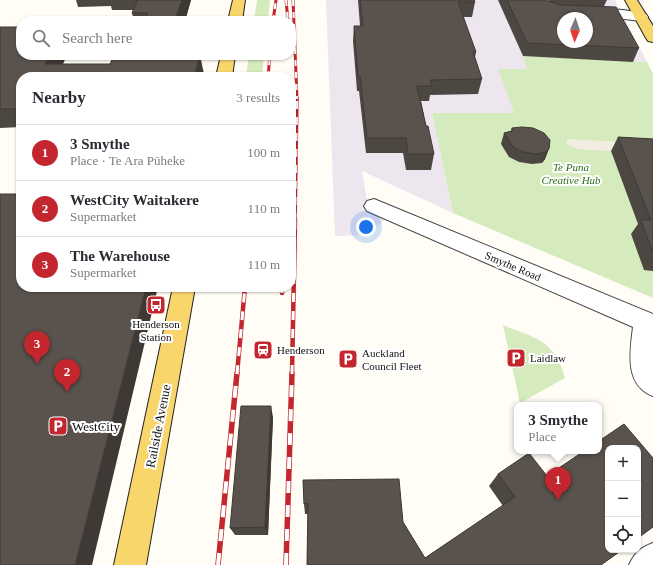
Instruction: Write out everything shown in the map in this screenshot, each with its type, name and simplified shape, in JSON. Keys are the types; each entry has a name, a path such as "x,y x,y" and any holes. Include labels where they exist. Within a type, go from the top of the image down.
{"main road":[{"path":"236,16 239,0"},
{"path":"631,0 653,38"},
{"path":"225,72 227,60"},
{"name":"Railside Avenue","path":"130,565 183,292"}],"street":[{"path":"542,0 546,8 556,12 616,14 641,17"},
{"path":"606,0 616,14"},
{"name":"Smythe Road","path":"374,206 420,227 649,323"},
{"path":"649,323 640,351 641,366 648,380 653,385"},
{"path":"645,565 653,558"}],"shaded area":[{"path":"326,0 615,0 647,62 524,56 527,69 498,69 515,113 432,113 453,213 362,171 368,206 386,218 367,235 335,236"},
{"path":"566,140 653,144 653,154 577,149 567,144"}],"green space":[{"path":"257,0 270,0 268,16 255,16"},
{"name":"Te Puna Creative Hub","path":"523,56 647,62 653,74 653,298 453,213 432,113 514,113 498,69 527,69"},
{"path":"248,60 264,60 262,72 247,72"},
{"path":"503,325 542,342 555,355 561,365 565,378 520,402"}],"building":[{"path":"138,0 182,0 177,16 146,16 148,13 132,13"},
{"path":"360,0 474,0 475,2 458,2 476,52 473,52 482,79 430,80 432,86 417,86 434,154 408,154 406,138 367,138 360,76 358,76 354,26 363,26"},
{"path":"507,0 545,0 560,5 616,7 639,48 593,46 593,12 557,12 557,44 527,43"},
{"path":"0,27 16,27 16,60 47,60 45,64 110,64 112,60 199,60 195,72 16,72 16,109 0,109"},
{"path":"512,128 533,128 544,133 550,140 549,149 546,152 536,154 523,152 513,147 504,133 512,131"},
{"path":"618,137 653,139 653,253 641,220 651,220"},
{"name":"WestCity","path":"0,194 16,194 16,292 145,292 75,565 0,565"},
{"path":"241,406 271,406 265,527 230,528"},
{"path":"624,424 653,458 653,527 641,536 641,445 605,445 605,553 618,553 601,565 307,565 308,503 304,504 303,480 399,479 403,522 425,558 515,497 498,474 528,454 530,454 547,476 580,454 602,454 602,439"}],"railway":[{"path":"274,16 276,0"},
{"path":"286,0 288,16"},
{"path":"293,0 294,16"},
{"path":"268,72 270,60"},
{"path":"295,60 296,72"},
{"path":"296,74 297,99"},
{"path":"296,160 297,99"},
{"path":"237,374 245,292"},
{"path":"292,374 294,292"},
{"path":"218,565 237,373"},
{"path":"286,565 292,373"}],"place":[{"name":"Henderson Station","path":"156,305"},
{"name":"Henderson","path":"263,350"},
{"name":"Laidlaw","path":"516,358"},
{"name":"Auckland Council Fleet","path":"348,359"},
{"name":"The Warehouse","path":"37,364"},
{"name":"WestCity Waitakere","path":"67,392"},
{"name":"WestCity","path":"58,426"},
{"name":"3 Smythe","path":"558,500"}]}
